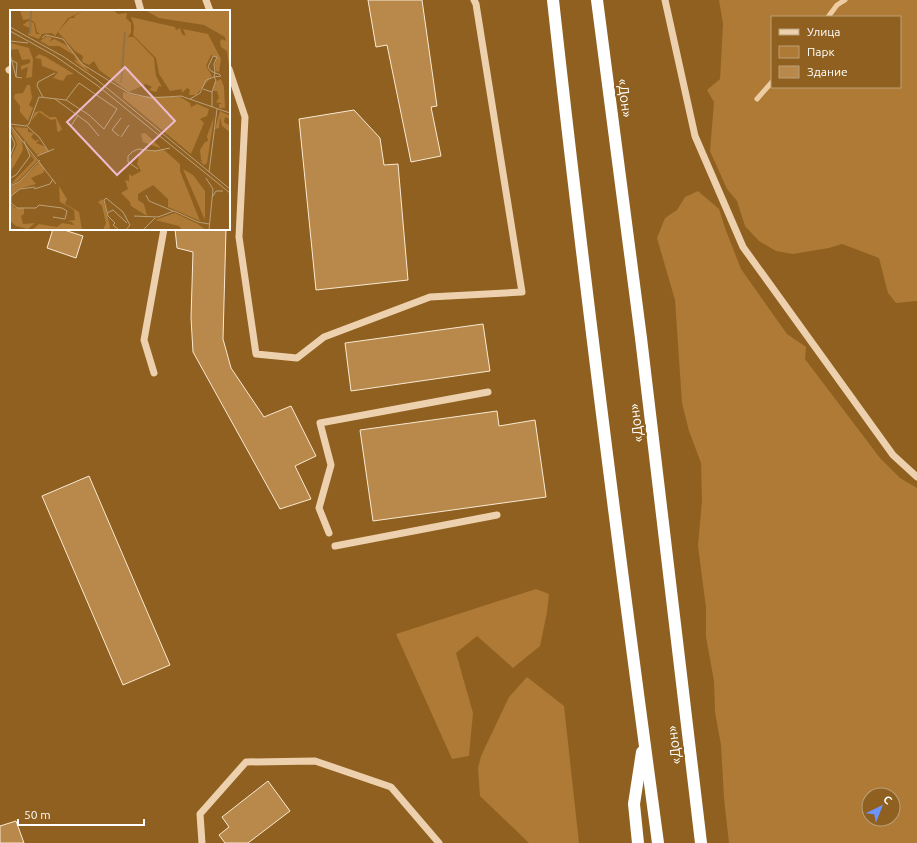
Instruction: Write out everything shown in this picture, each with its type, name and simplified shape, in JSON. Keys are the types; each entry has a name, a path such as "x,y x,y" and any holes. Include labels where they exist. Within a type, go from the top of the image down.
{"highway":[{"path":"553,0 577,217 618,549 658,843"},
{"name":"«Дон»","path":"597,0 642,346 700,843"},
{"path":"638,843 634,804 644,739"}],"street":[{"path":"138,0 141,10"},
{"path":"206,0 210,10"},
{"path":"230,72 245,117 239,237 256,354 297,358 324,337 430,297 522,292 474,0"},
{"path":"665,0 695,136 744,247 893,456 917,477"},
{"path":"154,373 144,340 164,230"},
{"path":"329,533 319,508 331,465 320,423 488,392"},
{"path":"335,546 497,515"},
{"path":"202,843 200,814 246,762 315,761 391,788 439,843"}],"green space":[{"path":"719,0 917,0 917,301 896,303 888,293 879,258 842,244 829,248 793,254 776,251 759,241 745,226 737,201 727,189 710,151 714,102 707,90 720,79 723,24"},
{"path":"698,191 719,209 741,269 787,334 806,347 805,359 880,458 900,478 917,488 917,843 729,843 724,798 721,745 715,712 714,681 706,637 706,608 698,546 702,500 701,463 689,431 682,403 675,300 657,238 665,218 677,210 685,197"},
{"path":"536,589 549,594 540,646 513,668 477,636 456,653 473,713 469,756 452,759 396,634"},
{"path":"527,677 564,706 579,843 529,843 480,796 478,768 481,756 509,697"}],"building":[{"path":"368,0 422,0 437,106 431,107 441,156 411,162 387,45 376,47"},
{"path":"354,110 380,138 384,165 398,164 408,280 316,290 299,119"},
{"path":"53,230 64,230 83,236 76,258 47,248"},
{"path":"175,230 226,230 223,339 231,368 264,417 291,406 316,456 295,466 311,499 280,509 193,352 191,318 193,252 177,248"},
{"path":"483,324 490,371 351,391 345,343"},
{"path":"497,411 499,426 535,420 546,497 373,521 360,430"},
{"path":"89,476 170,665 123,685 42,496"},
{"path":"268,781 290,811 248,843 225,843 219,835 229,827 222,817"},
{"path":"16,821 24,843 0,843 0,826"}],"waterway":[{"path":"829,16 837,5 845,0"},
{"path":"757,99 771,83"}]}
